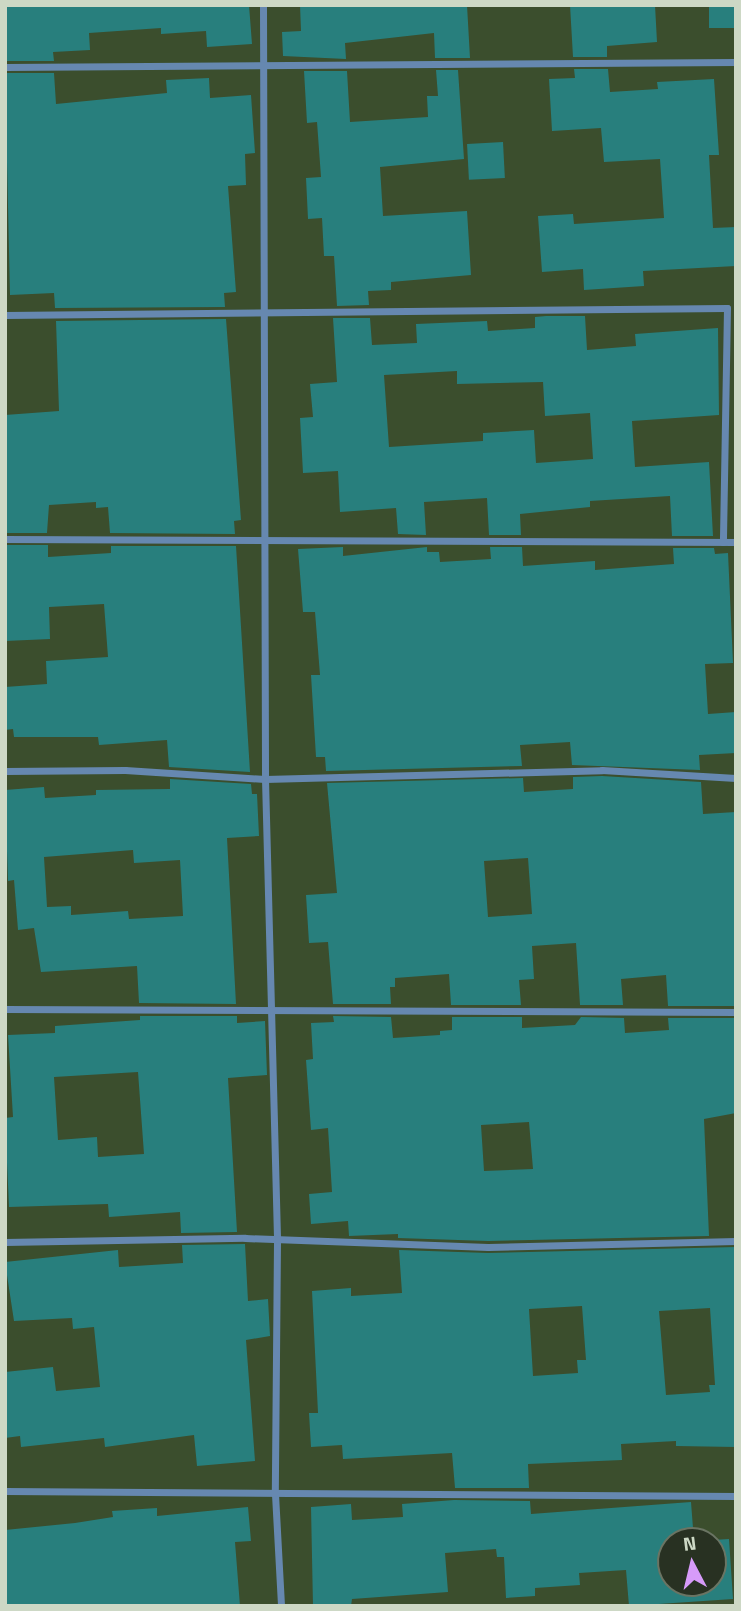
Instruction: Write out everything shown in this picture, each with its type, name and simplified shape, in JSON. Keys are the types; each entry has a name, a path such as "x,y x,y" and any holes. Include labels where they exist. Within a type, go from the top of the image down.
{"street":[{"path":"263,5 261,315 265,779 268,1008 276,1242 275,1494 281,1606"},
{"path":"5,67 264,69 736,62"},
{"path":"5,316 727,308 723,542"},
{"path":"5,538 263,542 736,542"},
{"path":"5,771 125,770 265,779 602,770 736,778"},
{"path":"5,1009 268,1008 357,1014 736,1012"},
{"path":"5,1242 245,1238 276,1242 488,1247 736,1241"},
{"path":"5,1491 736,1496"}],"building":[{"path":"5,5 249,5 252,44 207,47 206,31 161,34 161,28 89,33 90,50 53,52 54,61 5,61"},
{"path":"300,5 467,5 470,58 435,58 434,33 345,43 346,59 283,56 282,32 301,31"},
{"path":"570,5 655,5 657,42 607,46 607,57 573,57"},
{"path":"709,5 736,5 736,28 709,28"},
{"path":"574,69 608,69 610,92 658,89 657,82 714,79 719,155 709,155 713,228 736,227 736,266 643,271 644,286 584,290 583,269 542,272 538,216 573,214 574,224 664,218 660,159 604,162 601,128 552,131 549,79 575,78"},
{"path":"436,70 458,70 464,159 380,167 383,216 467,211 471,275 391,282 391,290 368,291 369,305 337,306 334,256 324,256 322,218 308,219 306,178 321,177 317,122 307,123 304,71 347,71 350,122 428,117 427,96 438,96"},
{"path":"5,73 54,73 56,104 167,93 166,80 209,78 210,98 251,95 255,153 245,154 246,185 228,186 236,292 224,293 225,307 55,308 54,293 10,295"},
{"path":"503,142 505,178 469,180 467,144"},
{"path":"585,316 587,350 636,346 635,334 718,328 719,415 632,421 635,467 709,462 713,536 672,536 670,496 590,501 590,507 520,514 521,535 489,535 487,498 424,502 426,535 398,534 396,508 340,512 338,471 303,473 300,418 313,417 310,384 337,382 333,318 370,318 372,345 417,343 416,324 487,321 488,331 535,328 535,317","holes":["457,371 457,384 543,382 545,416 590,413 593,459 536,463 534,430 483,433 483,441 389,447 384,375"]},
{"path":"226,319 241,520 234,521 235,534 110,533 108,507 96,508 96,502 49,505 47,533 5,533 5,415 59,411 56,321"},
{"path":"5,545 48,545 48,557 111,553 111,546 236,546 250,772 169,767 167,740 99,745 98,737 14,737 13,729 5,730 5,687 47,684 46,661 108,657 104,604 49,607 50,639 5,641"},
{"path":"343,547 343,556 427,547 427,552 439,552 440,562 491,559 490,547 522,547 523,566 595,561 595,570 674,564 673,548 714,548 715,554 728,553 733,663 705,664 708,714 736,712 736,753 699,755 700,770 572,765 570,742 520,745 522,766 326,771 325,757 316,757 311,675 320,675 315,612 303,612 298,549"},
{"path":"602,776 701,782 703,814 736,812 736,1006 668,1006 666,975 621,979 623,1005 580,1005 576,943 532,946 534,979 519,980 521,1005 451,1005 449,974 395,978 395,987 390,987 391,1004 333,1004 328,942 309,943 306,895 337,893 327,783 523,778 524,792 573,789 573,777","holes":["528,858 532,914 488,917 484,861"]},
{"path":"170,779 251,784 252,794 257,794 259,836 227,838 236,1004 139,1003 137,966 41,972 34,928 18,930 14,880 8,881 5,790 44,787 45,798 96,795 96,790 170,789","holes":["133,850 134,863 180,860 183,916 129,919 128,911 71,915 71,906 47,907 44,857"]},
{"path":"140,1016 237,1016 237,1023 265,1021 267,1075 228,1078 237,1232 181,1233 180,1212 109,1217 108,1204 9,1207 5,1118 13,1117 8,1035 55,1033 55,1026 140,1020","holes":["138,1072 144,1154 98,1157 97,1137 58,1140 54,1077"]},
{"path":"333,1016 391,1017 393,1038 440,1035 440,1031 452,1030 452,1017 522,1017 522,1028 575,1025 581,1017 624,1018 625,1033 669,1030 668,1018 736,1018 736,1113 704,1119 709,1236 488,1241 398,1238 398,1234 349,1236 348,1221 311,1224 309,1194 332,1192 328,1128 311,1130 306,1060 313,1059 311,1023 334,1022","holes":["529,1122 533,1169 484,1171 481,1125"]},
{"path":"245,1244 248,1301 268,1299 270,1336 246,1340 255,1461 197,1466 194,1435 105,1447 104,1438 21,1447 20,1436 5,1438 5,1372 53,1367 56,1391 100,1387 94,1327 73,1329 72,1318 14,1321 5,1262 118,1250 119,1267 183,1263 182,1245"},
{"path":"736,1247 736,1447 676,1446 676,1441 621,1444 622,1460 528,1464 529,1488 455,1488 452,1453 343,1459 342,1445 311,1447 309,1413 318,1413 312,1291 351,1288 351,1296 402,1293 399,1250 488,1253","holes":["582,1306 586,1360 577,1360 578,1373 533,1376 529,1309","710,1308 715,1385 709,1385 710,1392 666,1395 659,1311"]},
{"path":"454,1500 530,1501 531,1514 691,1502 693,1527 657,1527 657,1597 727,1597 729,1539 733,1599 629,1606 626,1570 579,1573 580,1585 535,1588 535,1596 506,1598 504,1557 497,1557 496,1549 445,1553 448,1592 352,1599 351,1606 313,1606 311,1507 351,1504 352,1520 403,1517 402,1504"},
{"path":"248,1507 251,1541 235,1542 240,1606 5,1606 5,1530 113,1517 112,1511 157,1508 157,1516"}]}
